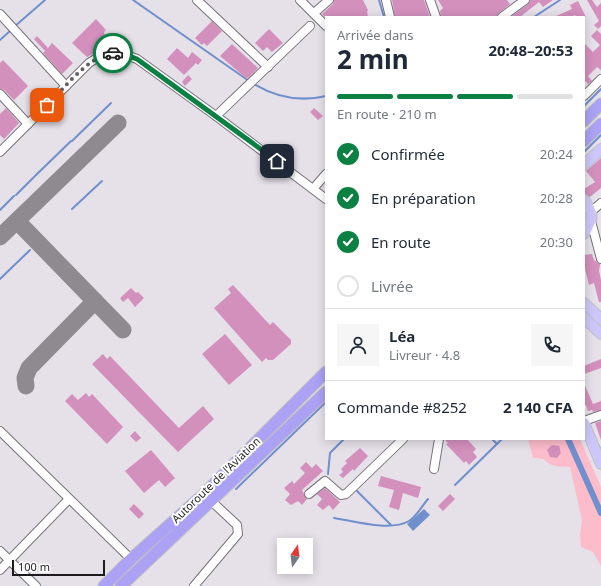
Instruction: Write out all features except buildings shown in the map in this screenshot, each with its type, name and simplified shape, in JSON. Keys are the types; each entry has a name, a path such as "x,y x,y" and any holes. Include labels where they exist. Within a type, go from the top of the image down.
{"highway":[{"path":"585,120 601,104"},
{"path":"585,140 601,124"},
{"name":"Autoroute de l'Aviation","path":"121,586 153,556 325,373"},
{"name":"Autoroute de l'Aviation","path":"104,586 131,559 208,497 325,393"},
{"path":"130,586 153,556"}],"main road":[{"path":"585,164 601,148"},
{"path":"585,202 592,216 585,232"},
{"path":"585,304 600,317"},
{"path":"585,319 601,334"},
{"path":"585,424 601,464"}],"street":[{"path":"197,0 268,67"},
{"path":"300,0 325,25"},
{"path":"314,13 329,0"},
{"path":"386,0 390,16"},
{"path":"430,0 436,16"},
{"path":"503,16 525,0"},
{"path":"0,14 66,86"},
{"path":"216,116 310,26"},
{"path":"0,152 89,63 100,56 121,53 137,59 325,198"},
{"path":"585,95 601,79"},
{"path":"0,94 28,124"},
{"path":"313,188 325,175"},
{"path":"601,203 592,216 601,259"},
{"path":"585,422 601,415"},
{"path":"0,431 131,559"},
{"path":"309,494 325,481 341,495 346,494 401,440"},
{"path":"434,470 439,440"},
{"path":"194,586 238,534 237,525 208,497"},
{"path":"0,570 69,499"},
{"path":"0,551 36,586"}],"shaded area":[{"path":"528,440 580,440 601,487 601,566 593,552 581,547 580,535 582,520 570,467 556,466 549,464 544,459 533,458"}],"water":[{"path":"424,509 430,515 413,531 407,524"}],"waterway":[{"path":"14,27 45,0"},
{"path":"133,0 249,81"},
{"path":"379,0 384,16"},
{"path":"536,16 560,0"},
{"path":"0,40 11,30"},
{"path":"254,84 271,92 289,97 317,98 325,96"},
{"path":"585,105 601,89"},
{"path":"72,141 111,103"},
{"path":"585,151 601,135"},
{"path":"35,176 71,141"},
{"path":"16,195 34,177"},
{"path":"72,209 102,181"},
{"path":"0,210 14,196"},
{"path":"0,279 30,250"},
{"path":"236,489 325,403"},
{"path":"328,474 330,453 343,440"},
{"path":"493,440 497,444"},
{"path":"455,485 501,440"},
{"path":"568,440 601,513"},
{"path":"596,440 601,451"},
{"path":"355,489 391,525"},
{"path":"334,518 372,525 392,526 409,521 428,499"}],"taxiway":[{"path":"0,237 118,123"},
{"path":"17,221 123,330"},
{"path":"26,386 25,378 29,368 95,301"}],"way so far":[{"path":"47,105 89,63 100,56 113,53"}],"route":[{"path":"113,53 121,53 137,59 277,161"}]}
